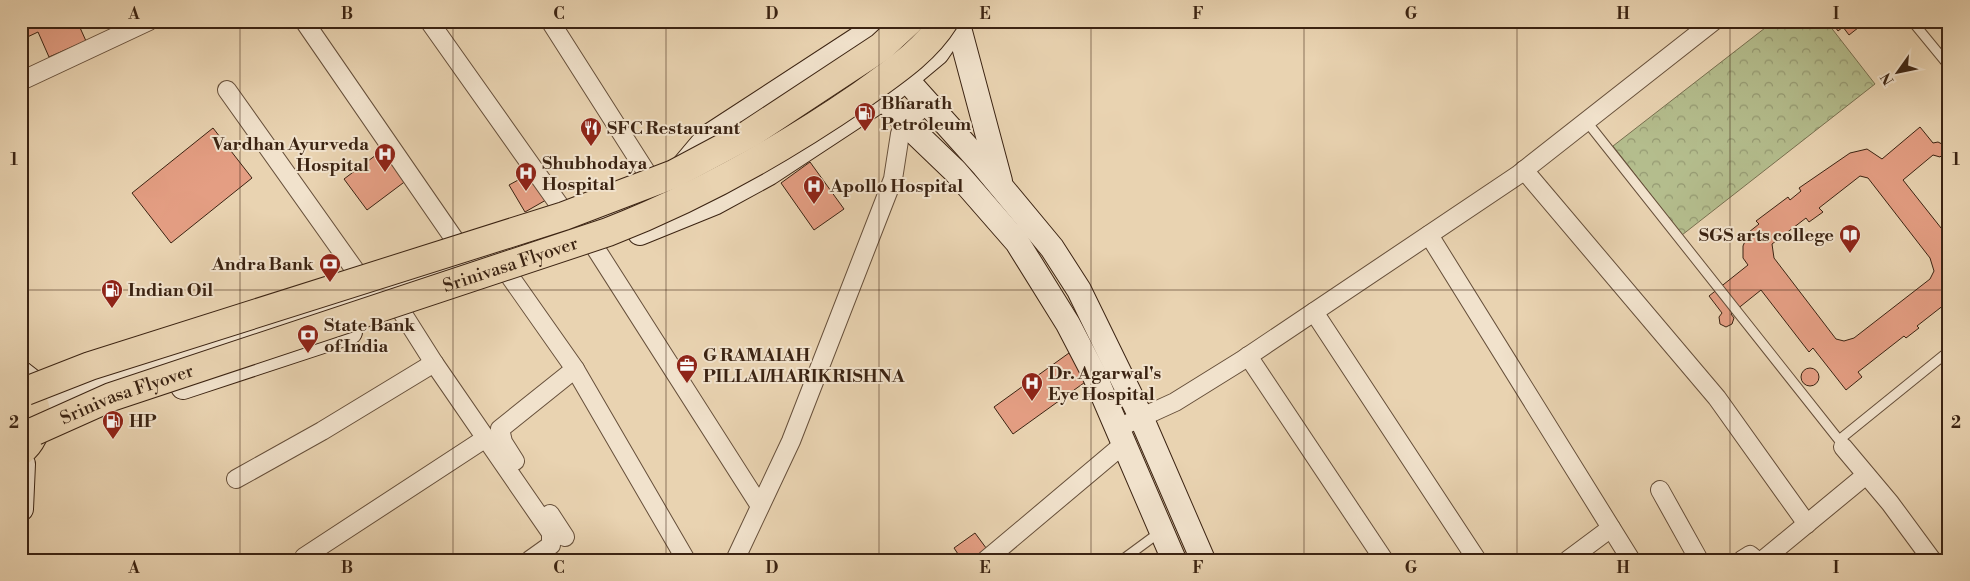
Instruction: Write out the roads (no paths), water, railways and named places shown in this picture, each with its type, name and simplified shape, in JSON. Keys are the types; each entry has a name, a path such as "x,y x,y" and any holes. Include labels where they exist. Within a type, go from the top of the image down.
{"main road":[{"name":"Srinivasa Flyover","path":"30,448 38,415 28,388 90,366 564,216 674,174 749,134 881,47 909,21"},
{"name":"Srinivasa Flyover","path":"30,448 111,397 608,232 654,214 741,170 806,133 900,68 939,30 954,22"}],"street":[{"path":"21,81 149,21"},
{"path":"304,21 469,261"},
{"path":"429,21 574,226"},
{"path":"550,21 660,194"},
{"path":"986,560 1141,418 1175,402 1248,356 1524,170 1714,21"},
{"path":"21,509 30,448 403,314 596,249 714,203 769,173 884,98 937,53 954,22"},
{"path":"954,22 1002,188"},
{"path":"28,388 128,374 638,204 660,194 708,137 874,28 905,79 1002,188 1052,248 1079,290 1141,418 1203,560"},
{"path":"845,48 905,123 955,171 1017,242 1068,324 1121,435 1174,560"},
{"path":"227,90 371,293"},
{"path":"735,560 791,441 893,179 900,134 905,123 927,104"},
{"path":"1524,170 1717,398 1807,524"},
{"path":"1429,235 1631,560"},
{"path":"596,249 760,506"},
{"path":"511,278 575,369 686,560"},
{"path":"1314,312 1471,558"},
{"path":"403,314 434,363 551,533 551,546 530,560"},
{"path":"1248,356 1384,560"},
{"path":"236,478 322,431 434,363"},
{"path":"565,537 503,442 500,428 575,369"},
{"path":"306,560 304,557 486,438"},
{"path":"1843,447 1932,560"},
{"path":"1763,560 1866,475"},
{"path":"1660,490 1700,560"},
{"path":"1568,560 1611,528"},
{"path":"1742,560 1750,555 1756,560"}],"lane":[{"path":"1912,21 1949,66"},
{"path":"1587,122 1839,440 1949,350"},
{"path":"1122,560 1161,530"}],"place":[{"name":"Bharath Petroleum","path":"865,132"},
{"name":"SFC Restaurant","path":"591,147"},
{"name":"Vardhan Ayurveda Hospital","path":"385,173"},
{"name":"Shubhodaya Hospital","path":"526,192"},
{"name":"Apollo Hospital","path":"814,205"},
{"name":"SGS arts college","path":"1850,254"},
{"name":"Andra Bank","path":"330,283"},
{"name":"Indian Oil","path":"112,309"},
{"name":"State Bank of India","path":"308,354"},
{"name":"G RAMAIAH PILLAI/HARIKRISHNA","path":"687,384"},
{"name":"Dr. Agarwal's Eye Hospital","path":"1032,402"},
{"name":"HP","path":"113,440"}]}
